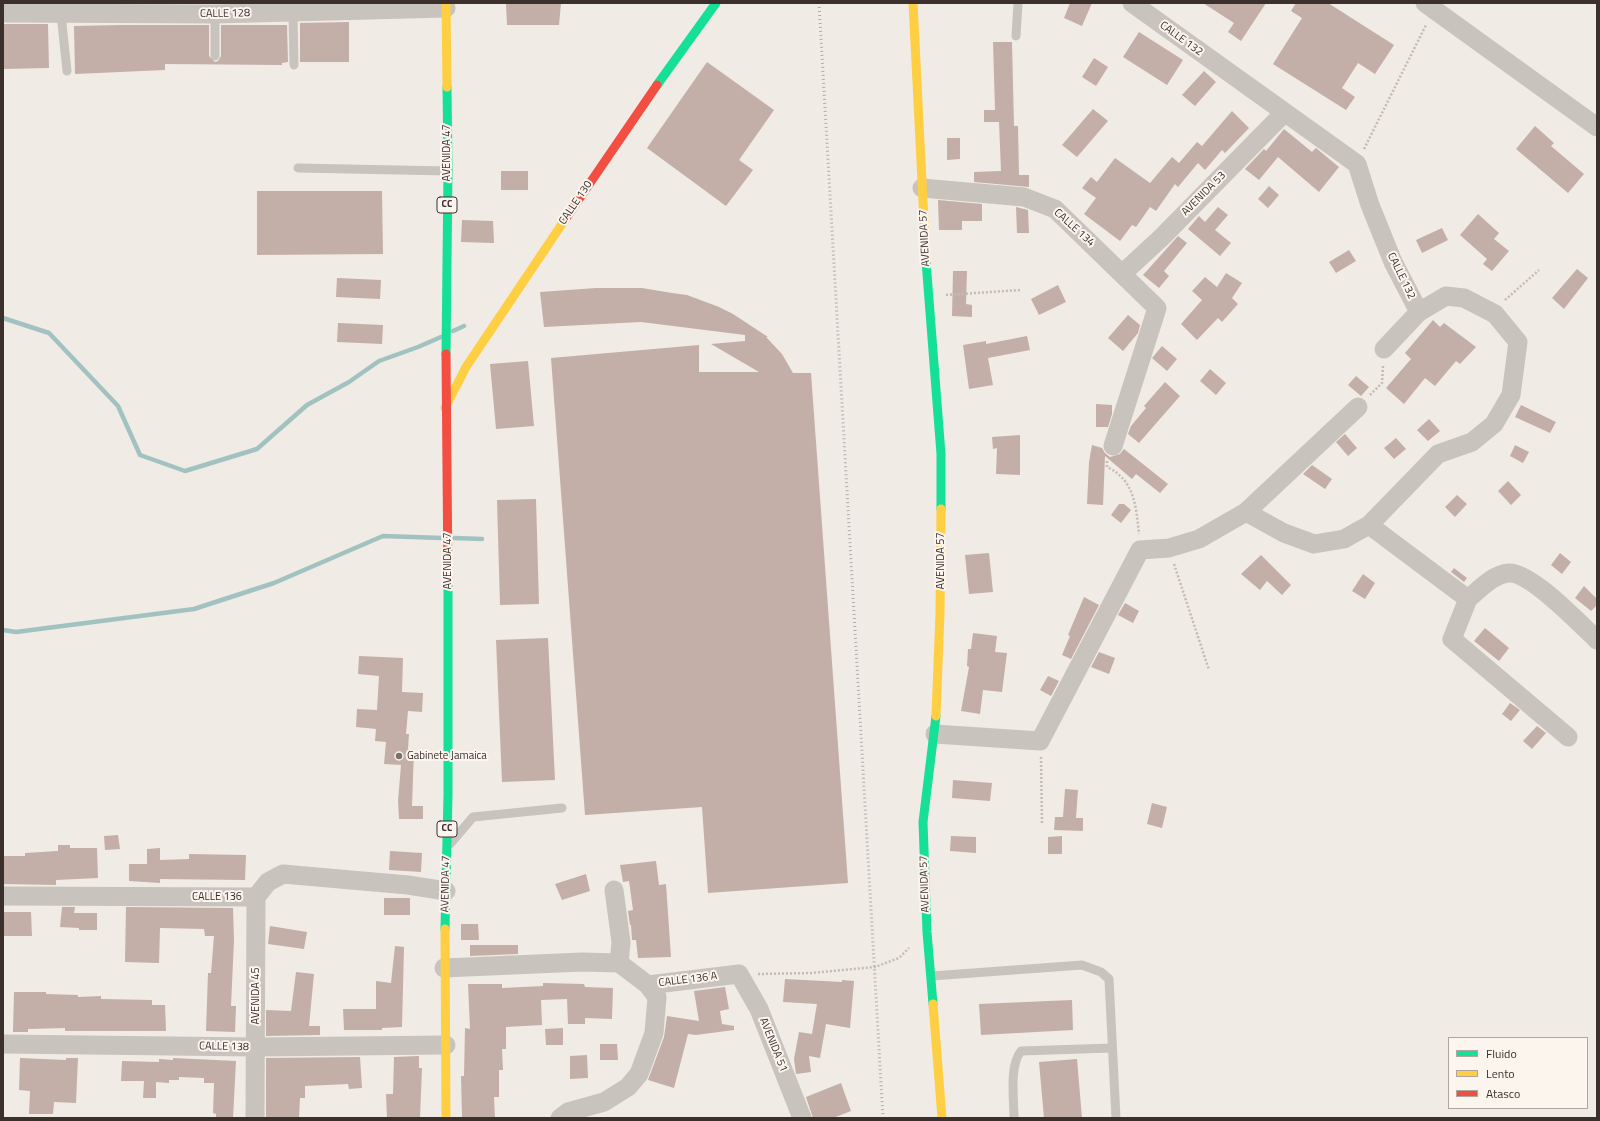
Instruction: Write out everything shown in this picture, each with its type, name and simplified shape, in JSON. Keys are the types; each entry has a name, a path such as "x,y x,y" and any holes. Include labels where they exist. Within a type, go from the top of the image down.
{"main road":[{"name":"CALLE 130","path":"445,408 470,360 631,121 716,3"},
{"name":"AVENIDA 57","path":"913,3 928,296 941,454 940,613 935,734 923,822 927,932 932,976 942,1118"},
{"name":"AVENIDA 47","path":"446,5 448,171 445,408 448,538 447,848 444,968 446,1118"}],"street":[{"name":"CALLE 132","path":"1132,3 1357,164 1370,205 1393,262 1419,312 1446,296 1464,298 1495,314 1518,342 1511,395 1494,424 1472,442 1438,454 1369,525 1344,539 1314,544 1284,533 1246,512"},
{"name":"CALLE 128","path":"3,13 215,14 446,5"},
{"path":"1429,6 1597,127"},
{"name":"AVENIDA 53","path":"1123,273 1160,238 1284,113"},
{"name":"CALLE 134","path":"922,188 1024,197 1055,209 1123,273 1157,308 1113,446"},
{"path":"1384,349 1419,312"},
{"path":"935,734 1040,741 1140,550 1169,548 1199,539 1246,512 1358,407"},
{"path":"1369,525 1468,599"},
{"path":"1568,737 1452,639 1468,599 1494,577 1510,573 1531,580 1597,640"},
{"name":"CALLE 136","path":"3,896 256,897 268,882 283,874 408,885 446,892"},
{"path":"444,968 582,962 619,963 621,942 614,890"},
{"name":"AVENIDA 45","path":"255,1118 256,897"},
{"name":"CALLE 136 A","path":"619,963 648,985 739,974"},
{"name":"AVENIDA 51","path":"739,974 759,1009 802,1118"},
{"path":"560,1118 568,1112 604,1102 628,1087 639,1074 654,1033 657,997 648,985"},
{"name":"CALLE 138","path":"3,1044 256,1047 446,1045"}],"lane":[{"path":"1016,36 1018,3"},
{"path":"293,12 294,65"},
{"path":"61,14 66,71"},
{"path":"215,14 215,56"},
{"path":"298,168 448,171"},
{"path":"447,848 473,818 562,808"},
{"path":"932,976 1082,965 1101,972 1109,979 1116,1118"},
{"path":"1014,1118 1014,1067 1016,1057 1021,1051 1112,1048"}],"path":[{"path":"1357,164 1429,6"},
{"path":"1487,310 1508,298 1539,270"},
{"path":"928,296 1020,290"},
{"path":"1358,407 1382,382 1384,349"},
{"path":"1113,446 1106,460 1107,467 1122,476 1135,498 1140,550"},
{"path":"1169,548 1209,670"},
{"path":"1040,741 1042,824"},
{"path":"739,974 811,973 875,967 899,958 927,932"}],"building":[{"path":"506,3 561,3 559,25 507,25"},
{"path":"1070,3 1092,3 1082,26 1064,18"},
{"path":"1203,3 1266,3 1241,41 1228,32 1234,23"},
{"path":"1296,3 1328,3 1394,45 1375,74 1358,63 1342,88 1355,97 1346,110 1273,64 1302,18 1291,11"},
{"path":"349,22 349,62 300,62 300,23"},
{"path":"3,24 48,24 49,68 3,69"},
{"path":"209,25 209,56 215,62 218,61 221,56 221,25 287,25 288,62 282,63 282,65 165,64 165,70 75,74 74,26"},
{"path":"1139,32 1183,60 1167,85 1123,57"},
{"path":"993,42 1012,42 1014,126 1018,126 1019,175 1029,175 1029,187 974,182 974,172 1001,171 999,122 984,122 984,110 995,110"},
{"path":"1094,58 1108,67 1096,86 1082,77"},
{"path":"707,62 774,110 739,160 753,170 726,206 647,148"},
{"path":"1204,71 1216,82 1195,106 1182,95"},
{"path":"1093,109 1108,121 1077,157 1062,145"},
{"path":"1232,111 1249,128 1225,153 1222,150 1205,170 1198,163 1178,187 1175,184 1156,211 1150,207 1136,227 1132,225 1120,241 1084,214 1096,198 1082,188 1091,177 1097,182 1115,158 1150,183 1172,157 1179,163 1197,142 1202,146"},
{"path":"1535,126 1554,143 1551,146 1584,174 1568,193 1516,149"},
{"path":"1284,129 1312,152 1316,148 1339,167 1319,192 1278,157 1259,180 1245,169 1264,149 1266,151"},
{"path":"947,138 960,138 960,159 947,160"},
{"path":"501,171 528,171 528,190 501,190"},
{"path":"1269,186 1279,195 1268,208 1258,199"},
{"path":"257,191 382,191 383,254 257,255"},
{"path":"938,200 982,204 982,221 962,221 962,230 939,230"},
{"path":"1016,207 1028,210 1029,233 1017,233"},
{"path":"1218,207 1228,215 1215,230 1231,243 1220,256 1188,229 1199,216 1205,222"},
{"path":"1478,214 1499,233 1494,239 1509,251 1492,271 1483,264 1487,259 1460,235"},
{"path":"462,220 493,221 494,243 461,242"},
{"path":"1442,228 1448,240 1422,253 1416,240"},
{"path":"1178,236 1187,243 1164,271 1169,276 1159,288 1143,275"},
{"path":"1349,250 1356,261 1336,273 1329,262"},
{"path":"1577,269 1588,278 1564,309 1552,298"},
{"path":"953,271 967,271 966,304 972,305 972,317 952,316"},
{"path":"1226,273 1242,283 1232,298 1238,304 1222,322 1218,318 1197,340 1181,324 1202,300 1192,291 1205,277 1217,287"},
{"path":"337,278 381,280 380,299 336,297"},
{"path":"1058,285 1066,302 1039,315 1031,299"},
{"path":"596,288 642,288 687,295 719,307 733,314 768,337 766,337 782,354 793,373 811,373 848,883 708,893 702,807 585,815 551,358 699,345 699,372 759,372 711,344 745,341 745,335 641,322 544,327 540,292"},
{"path":"1128,315 1140,325 1138,333 1123,351 1108,338"},
{"path":"1433,320 1440,327 1444,323 1476,347 1460,364 1456,361 1435,386 1425,378 1404,404 1386,388 1411,359 1405,353"},
{"path":"338,323 383,325 382,344 337,342"},
{"path":"1027,336 1030,350 988,358 993,385 969,389 963,345 986,341 986,344"},
{"path":"1162,346 1177,359 1167,371 1152,358"},
{"path":"528,361 534,426 496,429 490,364"},
{"path":"1210,369 1226,383 1216,395 1200,381"},
{"path":"1356,376 1369,387 1361,396 1348,385"},
{"path":"1165,382 1180,396 1139,443 1128,434 1131,426 1146,408 1144,406"},
{"path":"1096,404 1112,405 1112,414 1108,427 1096,427"},
{"path":"1521,405 1556,422 1550,433 1515,417"},
{"path":"1429,419 1440,431 1428,441 1417,430"},
{"path":"1345,434 1357,448 1348,456 1336,442"},
{"path":"1020,435 1020,475 996,474 997,448 993,449 992,437"},
{"path":"1396,438 1406,449 1394,459 1384,448"},
{"path":"1092,445 1102,448 1110,457 1120,454 1124,449 1168,484 1160,493 1136,474 1132,479 1105,456 1103,505 1087,504 1089,462"},
{"path":"1515,445 1529,452 1523,463 1510,456"},
{"path":"1312,465 1332,479 1325,489 1303,474"},
{"path":"1508,481 1521,495 1511,505 1498,491"},
{"path":"1457,495 1467,504 1455,517 1445,507"},
{"path":"536,499 539,604 500,605 497,500"},
{"path":"1119,504 1124,504 1131,510 1121,523 1111,515"},
{"path":"989,553 993,592 969,594 965,555"},
{"path":"1560,553 1571,562 1562,574 1551,565"},
{"path":"1261,555 1291,585 1282,595 1267,581 1260,590 1241,574"},
{"path":"1454,568 1467,578 1464,582 1451,572"},
{"path":"1363,574 1375,583 1365,599 1352,591"},
{"path":"1584,586 1597,599 1597,605 1591,611 1575,598"},
{"path":"1084,597 1099,605 1071,659 1062,655 1070,636 1068,635"},
{"path":"1125,603 1139,611 1133,623 1118,615"},
{"path":"1485,628 1509,648 1499,661 1474,641"},
{"path":"973,633 997,636 995,652 1007,653 1002,692 983,690 980,714 961,711 969,667 967,666 968,649 971,649"},
{"path":"548,638 555,780 502,782 496,640"},
{"path":"1099,652 1115,658 1109,674 1091,667"},
{"path":"359,656 403,658 402,692 423,693 422,712 408,711 406,734 409,734 408,749 414,749 412,806 423,806 423,819 399,819 398,801 401,765 384,764 386,742 375,741 376,729 356,727 357,709 377,710 379,676 358,674"},
{"path":"1048,676 1059,681 1051,696 1040,690"},
{"path":"1510,703 1520,710 1511,721 1502,714"},
{"path":"1537,726 1546,733 1532,749 1523,741"},
{"path":"953,780 992,783 990,801 952,798"},
{"path":"1065,789 1078,790 1076,818 1083,818 1083,831 1054,830 1055,817 1063,817"},
{"path":"1152,803 1167,807 1162,828 1147,824"},
{"path":"118,835 120,849 105,850 104,836"},
{"path":"951,836 976,837 976,853 950,851"},
{"path":"1062,836 1062,854 1048,854 1048,837"},
{"path":"58,845 70,845 70,848 97,848 98,878 56,880 56,885 3,884 3,856 25,856 25,853 58,851"},
{"path":"160,848 160,860 189,859 189,854 246,855 245,880 160,879 160,883 129,881 129,864 147,864 147,849"},
{"path":"390,851 422,853 421,872 389,870"},
{"path":"656,861 659,885 666,884 671,957 638,958 636,940 632,940 628,911 633,910 629,881 623,882 620,865"},
{"path":"586,874 590,891 562,900 555,884"},
{"path":"384,898 410,898 410,915 384,915"},
{"path":"62,907 75,907 74,913 97,913 97,930 79,930 79,928 60,927"},
{"path":"126,907 233,908 234,940 231,1006 236,1006 235,1032 206,1031 208,973 211,973 214,936 205,936 204,929 160,928 159,963 125,962"},
{"path":"3,912 31,912 32,936 3,936"},
{"path":"461,924 478,924 479,940 461,940"},
{"path":"270,926 307,932 304,949 268,944"},
{"path":"470,945 518,945 518,954 470,956"},
{"path":"395,946 404,947 402,1027 382,1028 382,1030 344,1030 343,1009 376,1009 376,981 391,983"},
{"path":"296,972 314,974 309,1026 320,1026 320,1035 266,1036 266,1010 291,1011"},
{"path":"785,979 842,982 842,980 854,981 850,1028 826,1024 820,1058 809,1056 811,1072 796,1074 794,1059 799,1032 812,1034 817,1004 783,1002"},
{"path":"543,983 584,984 585,987 613,988 612,1019 585,1018 585,1024 568,1024 567,999 541,1000 542,1025 506,1027 506,1049 502,1049 503,1070 499,1070 499,1097 494,1097 495,1118 462,1118 461,1076 464,1076 465,1028 470,1029 468,984 502,984 502,988 543,986"},
{"path":"725,987 729,1009 720,1011 722,1024 734,1026 734,1030 696,1035 688,1034 674,1088 648,1080 664,1037 667,1016 699,1021 694,991"},
{"path":"14,992 46,992 46,994 78,995 78,997 101,996 101,999 152,1000 152,1005 165,1005 166,1031 65,1031 65,1028 28,1029 28,1032 13,1032"},
{"path":"1072,1000 1073,1030 981,1035 979,1004"},
{"path":"563,1028 563,1045 546,1045 545,1029"},
{"path":"600,1044 617,1044 618,1060 600,1060"},
{"path":"587,1055 588,1078 570,1079 570,1056"},
{"path":"419,1056 419,1068 422,1068 420,1118 387,1118 386,1094 393,1094 394,1057"},
{"path":"360,1057 362,1088 349,1089 348,1084 305,1086 305,1098 300,1098 299,1118 266,1118 266,1058"},
{"path":"20,1058 66,1060 66,1058 78,1058 76,1103 54,1102 53,1114 29,1114 30,1091 19,1090"},
{"path":"173,1058 236,1061 233,1118 216,1118 216,1114 213,1113 214,1083 204,1083 204,1078 179,1077 179,1080 169,1080 169,1083 156,1082 156,1098 143,1098 144,1081 121,1081 122,1061 159,1062 159,1059 173,1060"},
{"path":"1077,1059 1082,1118 1044,1118 1039,1062"},
{"path":"841,1083 851,1111 833,1118 813,1118 806,1097"}],"waterway":[{"path":"3,318 49,333 118,406 140,455 185,471 257,449 307,405 349,382 379,361 441,337"},
{"path":"453,331 464,326"},
{"path":"3,630 16,632 194,609 274,583 383,536 442,538"},
{"path":"454,538 482,539"}],"railway":[{"path":"819,3 883,1118"}],"traffic: fast":[{"path":"657,85 716,3"},
{"path":"446,354 448,171 447,87"},
{"path":"926,261 941,454 941,509"},
{"path":"445,929 448,795 448,584"},
{"path":"933,1004 927,932 923,822 936,716"}],"traffic: slow":[{"path":"446,3 447,87"},
{"path":"913,3 926,261"},
{"path":"445,408 466,367 564,221"},
{"path":"936,716 940,613 941,509"},
{"path":"445,929 446,1118"},
{"path":"933,1004 942,1118"}],"traffic: jam":[{"path":"564,221 657,85"},
{"path":"446,354 448,584"}],"place":[{"name":"Gabinete Jamaica","path":"399,756"}]}
